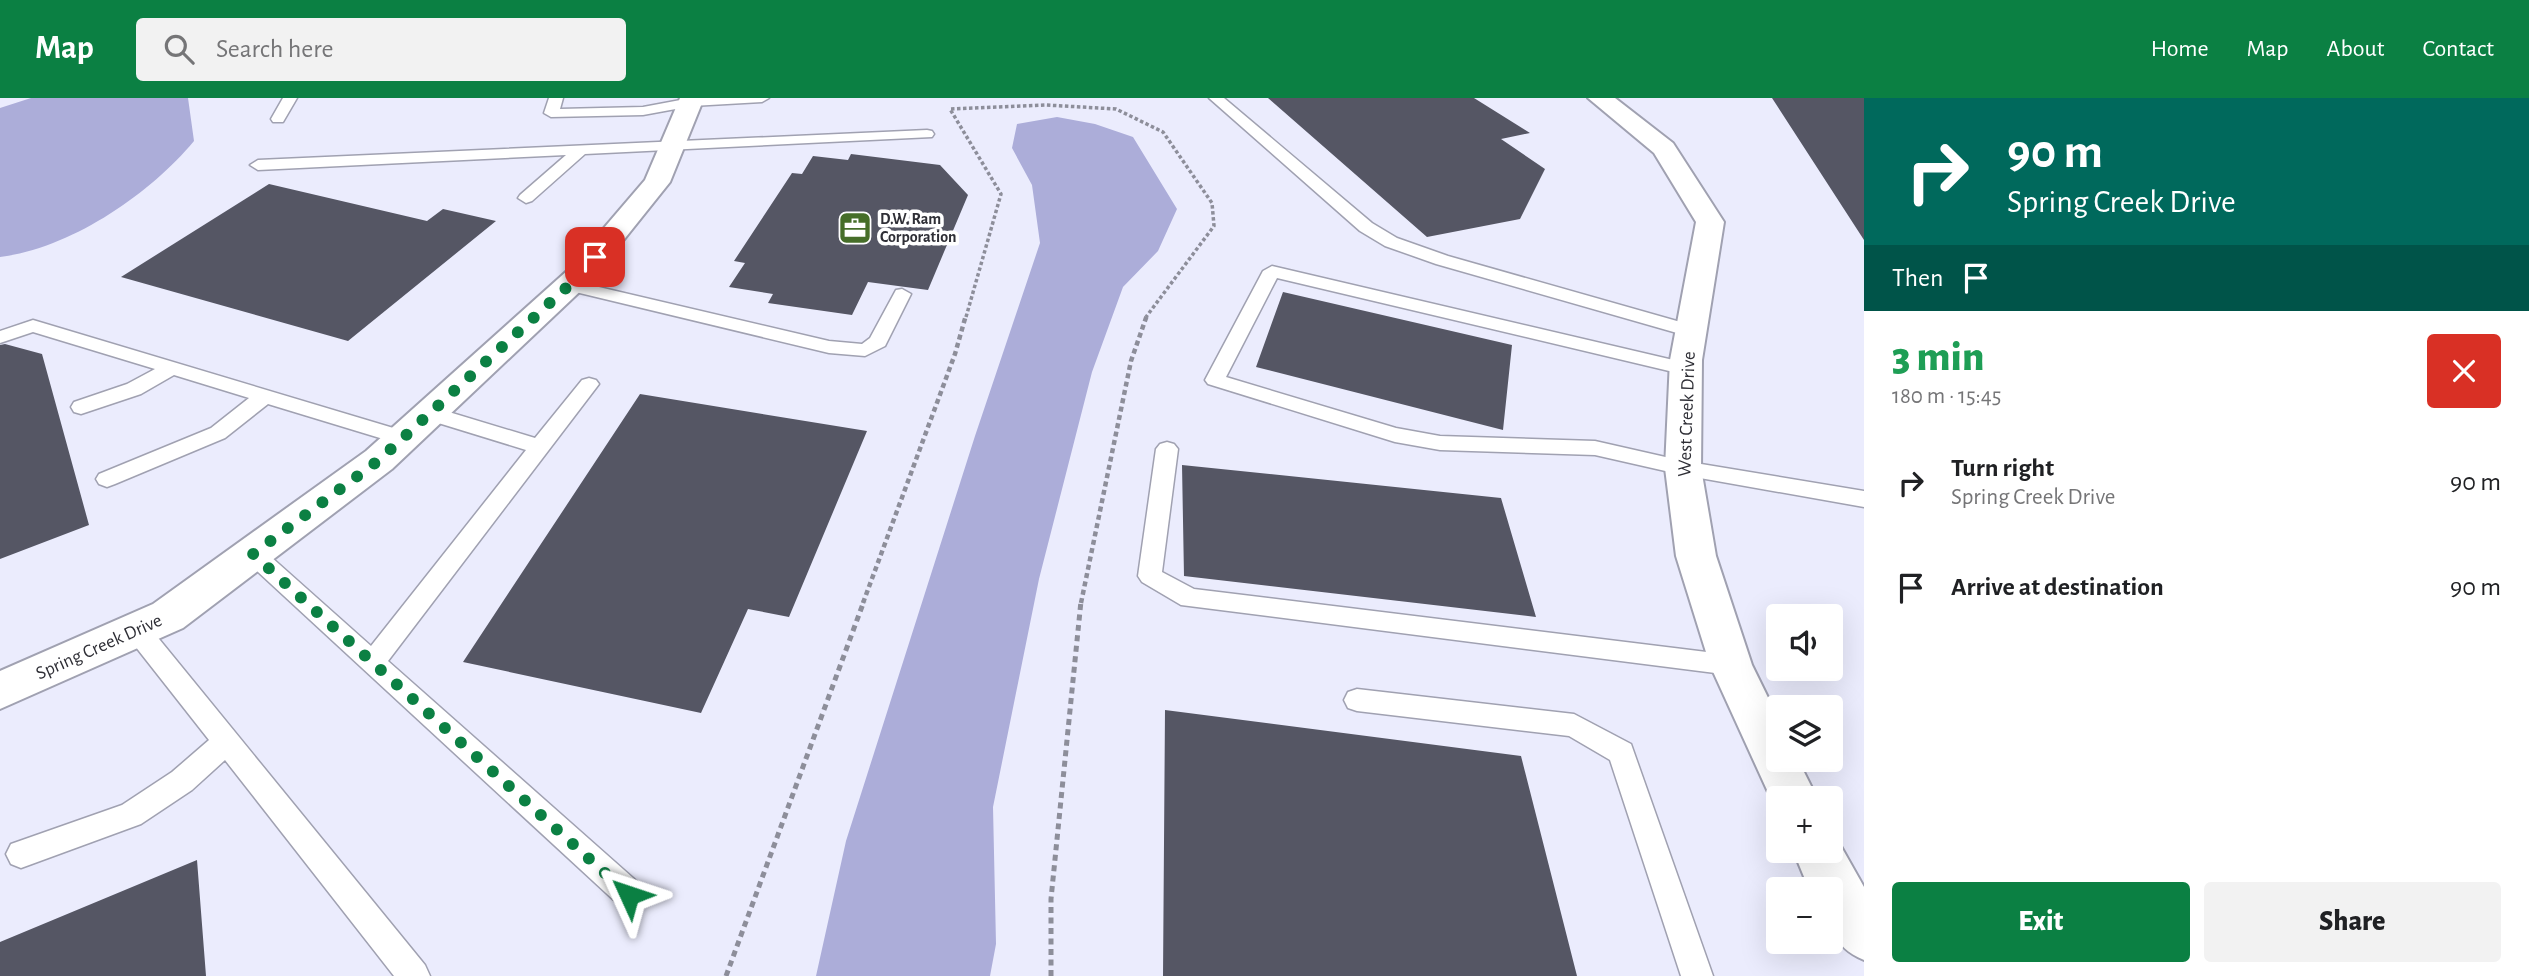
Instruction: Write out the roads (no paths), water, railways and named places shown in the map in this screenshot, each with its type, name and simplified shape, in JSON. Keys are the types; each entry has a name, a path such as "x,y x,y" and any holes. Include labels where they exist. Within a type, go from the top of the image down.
{"street":[{"name":"West Creek Drive","path":"1600,98 1664,148 1710,222 1686,369 1683,468 1696,555 1731,665 1787,786"},
{"name":"Spring Creek Drive","path":"0,691 168,616 379,460 569,285 657,182 692,100"},
{"path":"1823,863 1864,934"}],"lane":[{"path":"278,119 290,98"},
{"path":"556,98 551,113 643,111 692,100 762,98"},
{"path":"1216,98 1366,227 1391,242 1441,260 1691,331"},
{"path":"258,165 928,134"},
{"path":"526,198 581,150"},
{"path":"1686,369 1272,271 1216,380 1406,437 1440,443 1595,448 1683,468 1864,499"},
{"path":"569,285 829,347 865,350 878,342 902,293"},
{"path":"0,337 33,327 403,438"},
{"path":"81,407 134,389 173,368"},
{"path":"373,662 589,384"},
{"path":"107,479 218,433 265,397"},
{"path":"429,414 540,447"},
{"path":"1167,449 1150,576 1189,598 1731,665"},
{"path":"253,554 629,895"},
{"path":"137,630 414,976"},
{"path":"1357,700 1574,725 1621,752 1697,976"},
{"path":"21,854 131,815 182,780 227,741"}],"water":[{"path":"31,98 188,98 194,141 155,181 107,216 54,243 0,257 0,108"},
{"path":"1057,117 1095,124 1133,137 1177,209 1158,251 1123,287 1092,372 1039,579 993,807 996,944 990,976 816,976 846,841 975,436 1040,243 1032,185 1012,148 1017,124"}],"place":[{"name":"D.W. Ram Corporation","path":"855,228"}]}
